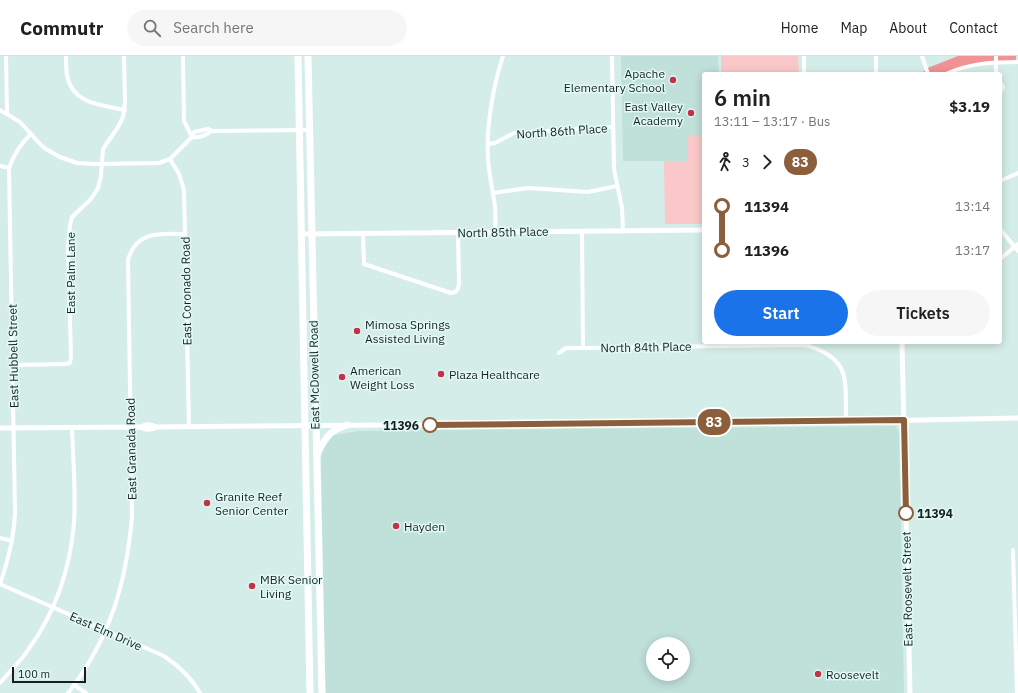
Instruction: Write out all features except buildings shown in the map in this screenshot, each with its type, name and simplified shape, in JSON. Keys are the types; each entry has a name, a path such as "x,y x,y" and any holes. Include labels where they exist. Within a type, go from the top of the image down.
{"main road":[{"name":"East McDowell Road","path":"298,56 310,693"},
{"name":"East McDowell Road","path":"308,56 322,693"},
{"path":"298,66 309,66"},
{"path":"303,302 313,301"},
{"path":"316,456 329,435 338,427 348,425"},
{"path":"307,563 319,563"},
{"path":"321,684 326,693"}],"street":[{"path":"6,56 7,114"},
{"path":"66,56 69,84 75,94 89,102 125,110"},
{"name":"East Palm Lane","path":"13,365 70,363 71,350 68,248 70,225 72,217 91,199 98,188 101,176 103,149 118,127 125,110 124,56"},
{"path":"182,56 184,121 192,137"},
{"path":"496,232 495,208 488,159 488,144 492,104 503,56"},
{"path":"612,56 614,170 622,208 623,231"},
{"path":"804,56 804,72"},
{"path":"876,56 876,72"},
{"path":"922,56 927,72"},
{"path":"996,56 996,72"},
{"path":"950,72 970,65 1018,62"},
{"path":"0,110 20,122 41,145 60,158 77,163 154,164 170,159 192,137 194,132 208,129 211,131 310,130"},
{"name":"North 86th Place","path":"488,144 495,143 514,133 613,127"},
{"name":"East Hubbell Street","path":"0,584 12,541 16,514 9,168 20,145 31,134"},
{"name":"East Coronado Road","path":"170,159 179,174 183,186 189,427"},
{"path":"0,166 9,168"},
{"path":"1002,180 1018,173"},
{"path":"493,193 528,188 588,192 617,186"},
{"name":"North 85th Place","path":"301,234 702,230"},
{"path":"582,231 583,348"},
{"path":"1002,231 1016,245 1018,251"},
{"path":"363,234 364,264 451,293 457,290 459,284 458,232"},
{"name":"East Granada Road","path":"68,693 92,658 106,630 117,601 129,549 132,517 128,260 133,247 144,237 155,234 184,234"},
{"path":"1002,257 1016,245"},
{"name":"North 84th Place","path":"559,353 566,348 711,344 805,346 820,349 830,355 838,363 843,372 845,383 846,421"},
{"name":"East Roosevelt Street","path":"902,344 910,693"},
{"path":"0,428 141,427 145,425 153,425 156,427 189,427 1018,418"},
{"path":"0,683 28,651 53,607 62,583 70,553 74,522 72,428"},
{"path":"0,538 12,541"},
{"path":"1013,550 1017,693"},
{"name":"East Elm Drive","path":"0,584 164,656 176,664 191,679 200,693"},
{"path":"74,685 86,693"}],"shaded area":[{"path":"621,56 718,56 719,72 702,72 702,136 688,137 688,161 623,161"},
{"path":"721,56 798,56 799,72 721,72"},
{"path":"958,56 1016,56 1016,62 975,65 952,72 923,72 926,70 925,69"},
{"path":"688,136 702,136 702,224 665,224 664,161 688,161"},
{"path":"895,426 899,432 904,693 325,693 321,461 323,449 333,435 359,431"}],"bus line":[{"name":"83","path":"430,425 904,420 906,513"}],"place":[{"name":"Apache Elementary School","path":"673,80"},
{"name":"East Valley Academy","path":"691,113"},
{"name":"Mimosa Springs Assisted Living","path":"357,331"},
{"name":"Plaza Healthcare","path":"441,374"},
{"name":"American Weight Loss","path":"342,377"},
{"name":"11396","path":"430,425"},
{"name":"Granite Reef Senior Center","path":"207,503"},
{"name":"11394","path":"906,513"},
{"name":"Hayden","path":"396,526"},
{"name":"MBK Senior Living","path":"252,586"},
{"name":"Roosevelt","path":"818,674"}]}
